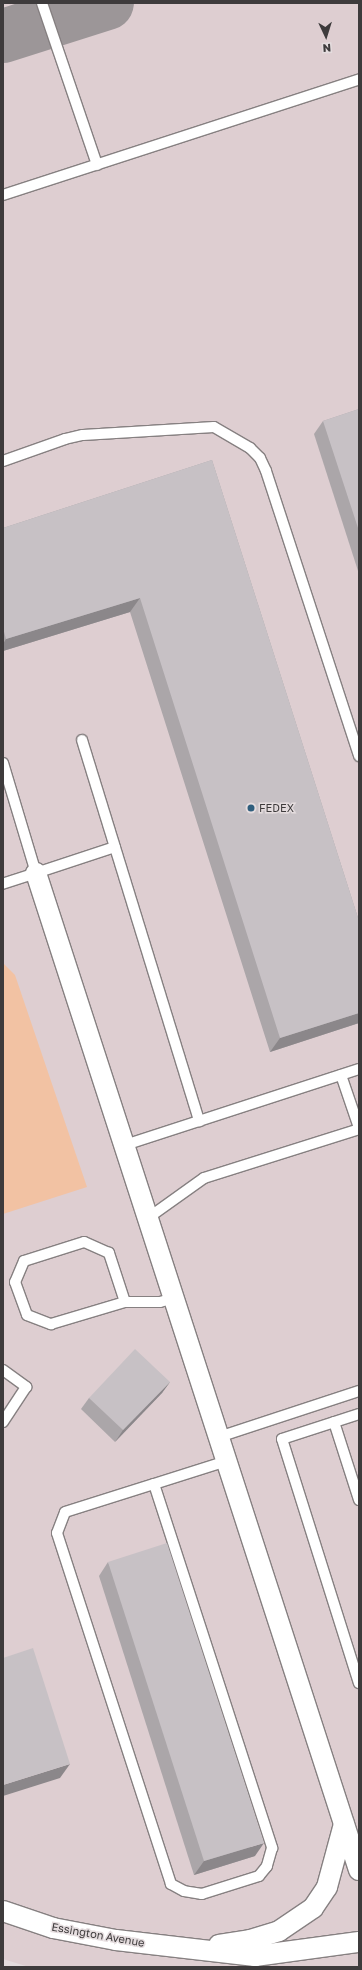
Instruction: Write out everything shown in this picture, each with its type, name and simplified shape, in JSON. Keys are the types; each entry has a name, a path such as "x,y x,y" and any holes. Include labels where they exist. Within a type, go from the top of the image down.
{"street":[{"path":"36,874 359,1870"},
{"path":"196,1948 265,1936 291,1926 303,1918 313,1908 327,1887 344,1824"},
{"name":"Essington Avenue","path":"3,1911 53,1928 86,1935 145,1944 196,1948"},
{"path":"196,1948 255,1956 359,1942"}],"lane":[{"path":"42,3 97,165"},
{"path":"3,195 359,80"},
{"path":"3,461 65,439 83,435 214,428 250,448 260,458 266,471 359,756"},
{"path":"82,740 199,1121"},
{"path":"3,763 36,874"},
{"path":"3,884 114,847"},
{"path":"125,1145 359,1069"},
{"path":"148,1218 204,1178 359,1129 341,1075"},
{"path":"125,1302 109,1252 84,1242 24,1261 15,1282 27,1315 51,1324 125,1302 160,1302 174,1298"},
{"path":"3,1370 26,1387 3,1422"},
{"path":"219,1437 359,1391"},
{"path":"359,1414 282,1439 359,1683"},
{"path":"334,1422 359,1500"},
{"path":"154,1484 272,1848 267,1866 259,1876 202,1894 184,1891 171,1884 57,1532 65,1512 227,1461"}],"shaded area":[{"path":"3,3 359,3 359,1967 29,1967 3,1959"},
{"path":"3,963 15,975 87,1187 3,1214"}],"building":[{"path":"359,409 359,531 323,421"},
{"name":"FEDEX","path":"212,460 359,921 359,1013 280,1038 140,598 6,639 3,628 3,528"},
{"path":"135,1349 170,1382 123,1430 89,1398"},
{"path":"167,1543 264,1843 204,1861 108,1562"},
{"path":"33,1648 70,1764 3,1785 3,1658"}],"taxiway":[{"path":"3,36 107,3"}],"place":[{"name":"FEDEX","path":"251,808"}]}
